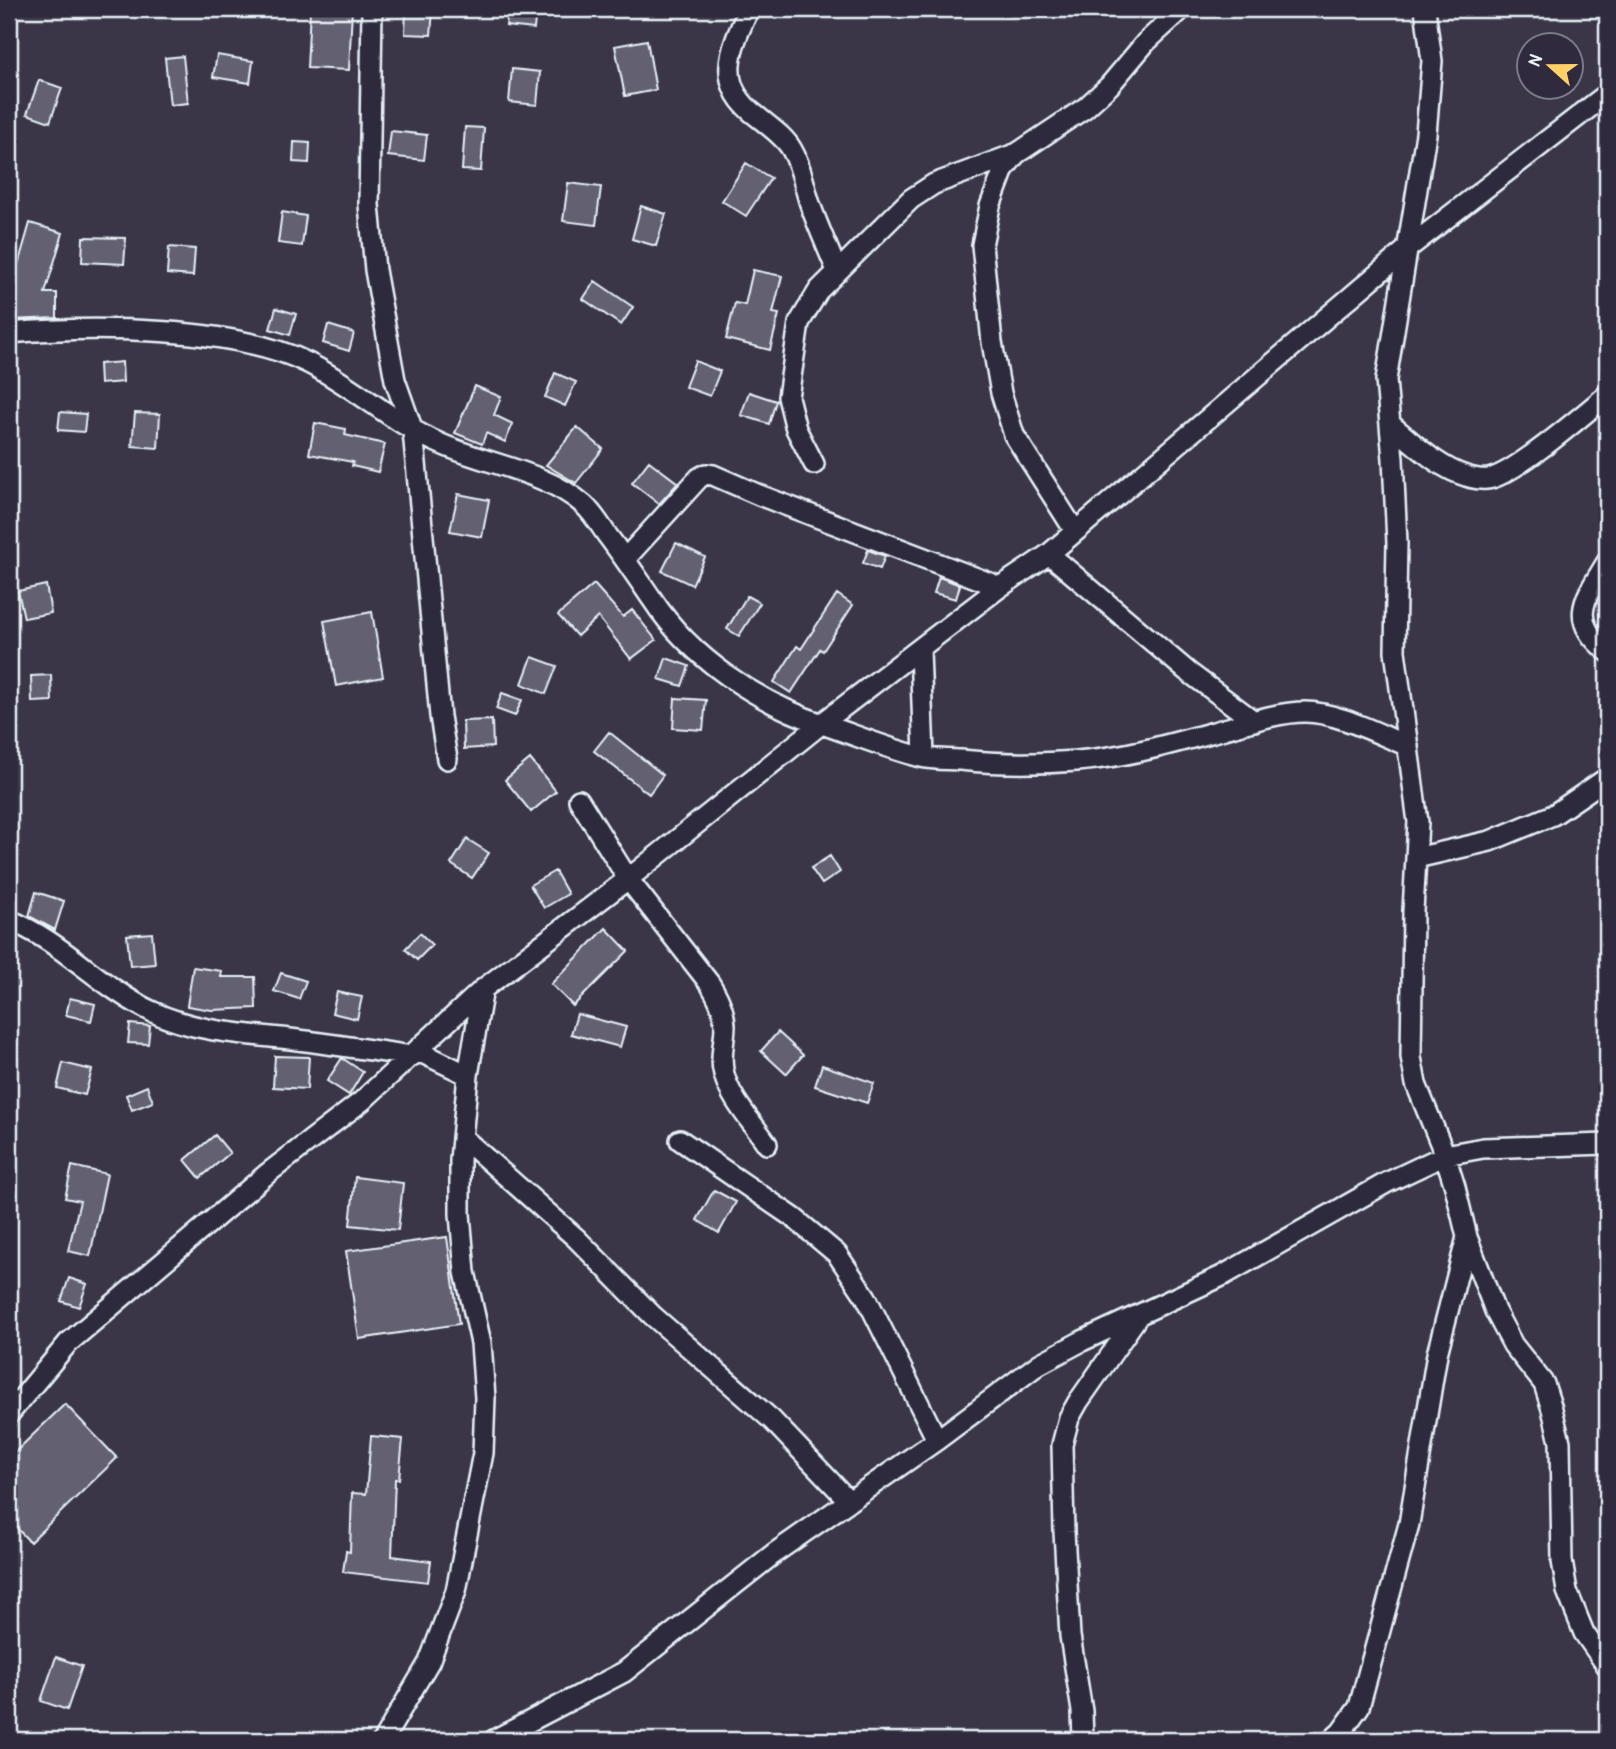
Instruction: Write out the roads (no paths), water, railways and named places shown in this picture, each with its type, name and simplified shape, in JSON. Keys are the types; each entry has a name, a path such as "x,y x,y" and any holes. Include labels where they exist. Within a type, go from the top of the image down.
{"street":[{"path":"372,9 369,205 375,270 395,380 413,431 440,716 447,759"},
{"path":"750,9 733,44 729,79 734,93 747,110 775,131 792,150 810,205 837,271"},
{"path":"814,464 796,429 789,397 799,323 819,290 911,199 934,184 1016,154 1085,108 1110,86 1146,42 1182,9"},
{"path":"1425,9 1432,61 1426,134 1386,380 1397,543 1395,651 1418,822 1411,1056 1416,1084 1445,1155 1467,1237 1496,1311 1513,1345 1544,1384 1560,1442 1562,1562 1567,1591 1584,1633 1607,1666"},
{"path":"9,1414 68,1343 268,1173 362,1101 483,989 628,879 821,724 1000,587 1049,554 1407,250 1607,94"},
{"path":"1016,154 1004,169 990,206 982,245 992,342 1001,393 1014,435 1075,531"},
{"path":"9,333 85,329 211,338 274,350 305,361 413,431 447,447 551,484 588,507 680,636 720,670 777,707 924,757 998,764 1078,761 1143,752 1254,721 1304,712 1330,716 1408,746"},
{"path":"1390,424 1447,467 1466,476 1488,479 1515,466 1569,427 1607,395"},
{"path":"626,558 699,478 706,474 1000,587"},
{"path":"1049,554 1187,671 1254,721"},
{"path":"1607,562 1585,602 1582,620 1591,639 1607,651"},
{"path":"920,650 924,757"},
{"path":"1416,858 1490,841 1553,815 1607,778"},
{"path":"579,800 628,879 710,984 721,1003 725,1025 722,1058 724,1075 731,1091 767,1144"},
{"path":"9,920 36,933 104,983 152,1012 172,1020 253,1035 415,1054 468,1074"},
{"path":"383,1740 429,1661 456,1591 483,1453 485,1398 481,1343 466,1272 460,1214 462,1138 468,1074 483,989"},
{"path":"462,1138 576,1238 652,1315 772,1420 849,1500"},
{"path":"680,1140 794,1218 837,1254 866,1297 937,1440"},
{"path":"494,1740 624,1672 776,1552 937,1440 1039,1364 1222,1276 1386,1183 1445,1155 1483,1148 1607,1144"},
{"path":"1332,1740 1359,1707 1405,1537 1437,1354 1467,1237"},
{"path":"1083,1740 1082,1711 1070,1636 1062,1445 1069,1418 1078,1402 1139,1315"}]}
